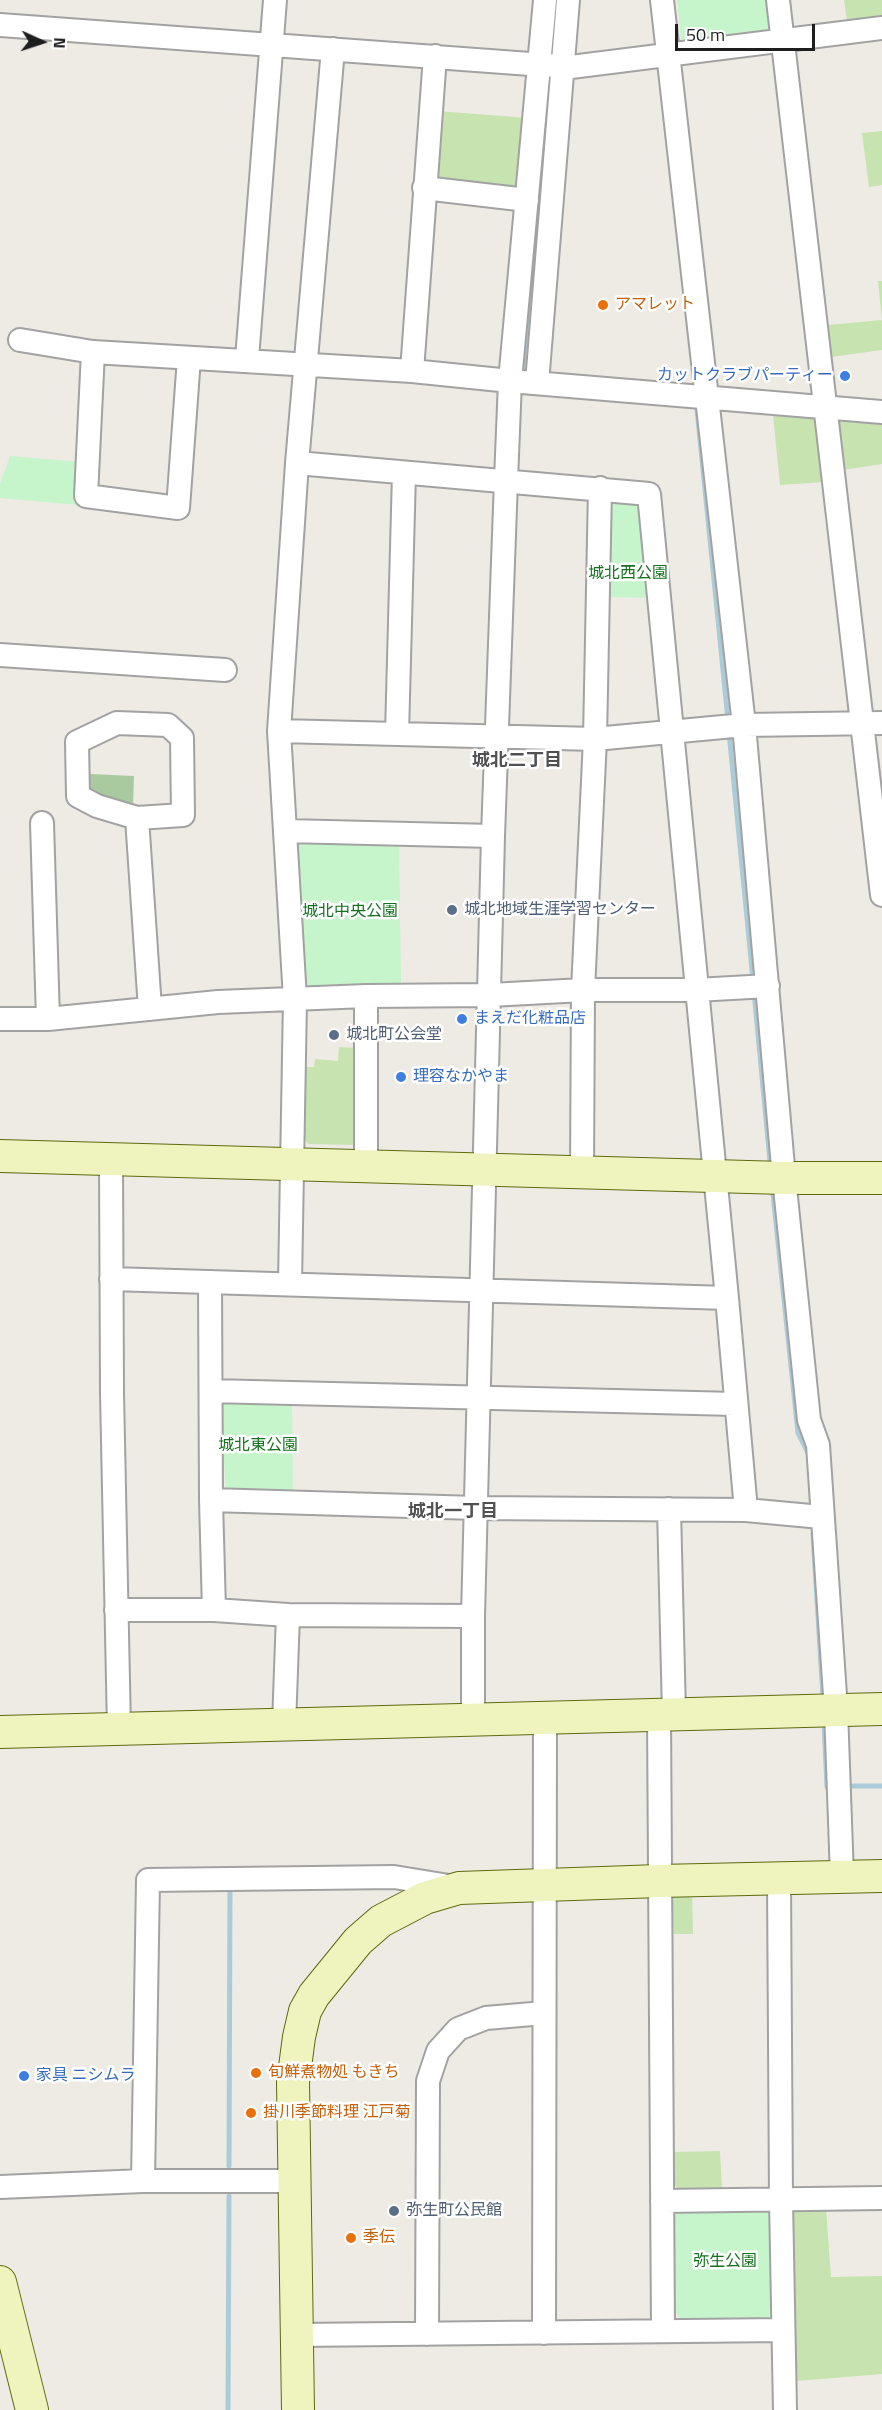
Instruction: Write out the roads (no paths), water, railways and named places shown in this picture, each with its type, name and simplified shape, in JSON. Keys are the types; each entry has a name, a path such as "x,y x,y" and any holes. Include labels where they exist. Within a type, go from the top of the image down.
{"street":[{"path":"247,359 275,0"},
{"path":"662,0 706,397 757,987 784,1178 809,1420 818,1445 821,1517 836,1710 842,1877"},
{"path":"778,0 824,408 872,723 882,895"},
{"path":"473,1719 473,1616 493,836 510,381 527,200 551,65 568,6 545,5 551,65 537,383"},
{"path":"0,25 551,65 669,56 882,28"},
{"path":"290,1282 294,1164 295,999 279,731 297,463 333,49"},
{"path":"412,371 435,56"},
{"path":"424,188 527,200"},
{"path":"20,340 93,352 307,363 882,412"},
{"path":"93,352 86,496 178,508 189,358"},
{"path":"297,463 649,494 746,1510"},
{"path":"397,734 404,473"},
{"path":"582,1172 583,990 595,739 600,488"},
{"path":"0,654 225,670"},
{"path":"117,723 168,725 182,738 183,815 137,818 97,806 78,796 77,742 117,723"},
{"path":"279,731 595,739 735,726 872,723"},
{"path":"137,818 150,1009"},
{"path":"42,823 48,1019"},
{"path":"286,831 493,836"},
{"path":"0,1019 48,1019 218,1002 366,996 490,995 583,990 696,990 757,987"},
{"path":"366,996 366,1166"},
{"path":"0,1156 882,1179"},
{"path":"111,1160 118,1729"},
{"path":"111,1278 290,1282 727,1298"},
{"path":"210,1282 214,1610"},
{"path":"211,1391 735,1404"},
{"path":"211,1500 476,1508 746,1510 821,1517"},
{"path":"663,2330 659,1881 667,1714 669,1509"},
{"path":"116,1610 214,1610 288,1615 473,1616"},
{"path":"284,1725 288,1615"},
{"path":"0,1732 882,1709"},
{"path":"544,2333 545,1719"},
{"path":"143,2181 148,1880 394,1877 459,1888 882,1876"},
{"path":"779,1880 785,2410"},
{"path":"298,2410 293,2082 298,2037 305,2011 314,1995 345,1955 381,1922 425,1898 459,1888"},
{"path":"428,2334 428,2081 438,2050 458,2029 486,2018 544,2013"},
{"path":"0,2187 143,2181 296,2181"},
{"path":"662,2201 882,2198"},
{"path":"0,2282 32,2410"},
{"path":"297,2335 783,2330"}],"waterway":[{"path":"523,369 533,249"},
{"path":"697,409 728,720"},
{"path":"729,732 753,980"},
{"path":"754,992 770,1161"},
{"path":"773,1194 798,1433 808,1453"},
{"path":"813,1534 823,1697"},
{"path":"824,1723 827,1787"},
{"path":"851,1786 882,1786"},
{"path":"229,2166 230,1886"},
{"path":"228,2410 229,2196"}],"place":[{"name":"アマレット","path":"603,305"},
{"name":"カットクラブパーティー","path":"845,376"},
{"name":"城北地域生涯学習センター","path":"452,910"},
{"name":"まえだ化粧品店","path":"462,1019"},
{"name":"城北町公会堂","path":"334,1035"},
{"name":"理容なかやま","path":"401,1077"},
{"name":"旬鮮煮物処 もきち","path":"256,2073"},
{"name":"家具 ニシムラ","path":"24,2076"},
{"name":"掛川季節料理 江戸菊","path":"251,2113"},
{"name":"弥生町公民館","path":"394,2211"},
{"name":"季伝","path":"351,2238"}],"district":[{"name":"城北二丁目","path":"517,762"},
{"name":"城北一丁目","path":"453,1513"}],"park label":[{"name":"城北西公園","path":"628,574"},
{"name":"城北中央公園","path":"350,912"},
{"name":"城北東公園","path":"258,1446"},
{"name":"弥生公園","path":"725,2262"}]}
